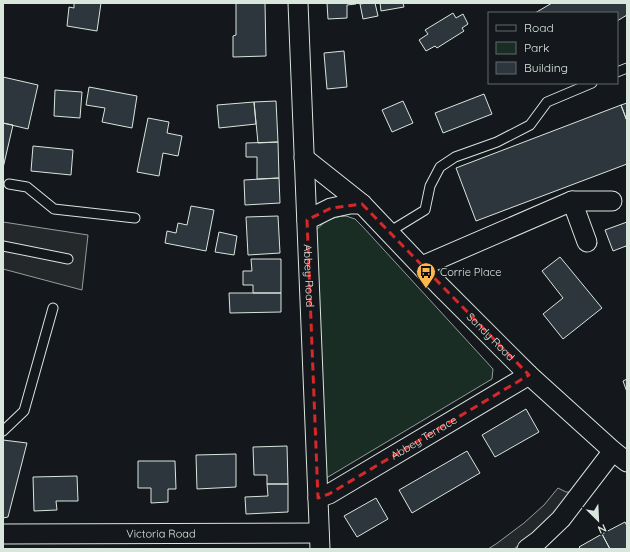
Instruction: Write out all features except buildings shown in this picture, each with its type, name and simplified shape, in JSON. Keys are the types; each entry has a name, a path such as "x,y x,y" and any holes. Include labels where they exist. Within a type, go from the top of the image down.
{"street":[{"name":"Abbey Road","path":"298,3 319,541"},
{"name":"Sandy Road","path":"304,158 362,204 528,375 623,457"},
{"path":"422,266 572,202 612,201"},
{"path":"572,202 587,242"},
{"path":"307,220 332,208 350,204 362,204"},
{"name":"Abbey Terrace","path":"318,498 329,494 528,375"},
{"path":"528,549 561,519 623,457"},
{"name":"Victoria Road","path":"3,534 31,542 319,541"}],"lane":[{"path":"390,232 425,210 430,186 440,167 455,157 497,142 530,125 547,102 590,84"},
{"path":"9,184 27,187 54,210 135,218"},
{"path":"3,246 68,259"},
{"path":"3,431 24,412 53,308"}],"highlighted area":[{"path":"362,204 529,375 329,494 318,498 307,220 331,208"}],"green space":[{"path":"346,216 355,219 363,227 493,369 492,379 323,480 312,235 327,221"}],"shaded area":[{"path":"3,222 88,235 82,290 3,269"},
{"path":"558,488 566,492 571,492 564,504 532,535 514,549 488,549 524,523 544,505"}],"place":[{"name":"Corrie Place","path":"426,289"}]}
